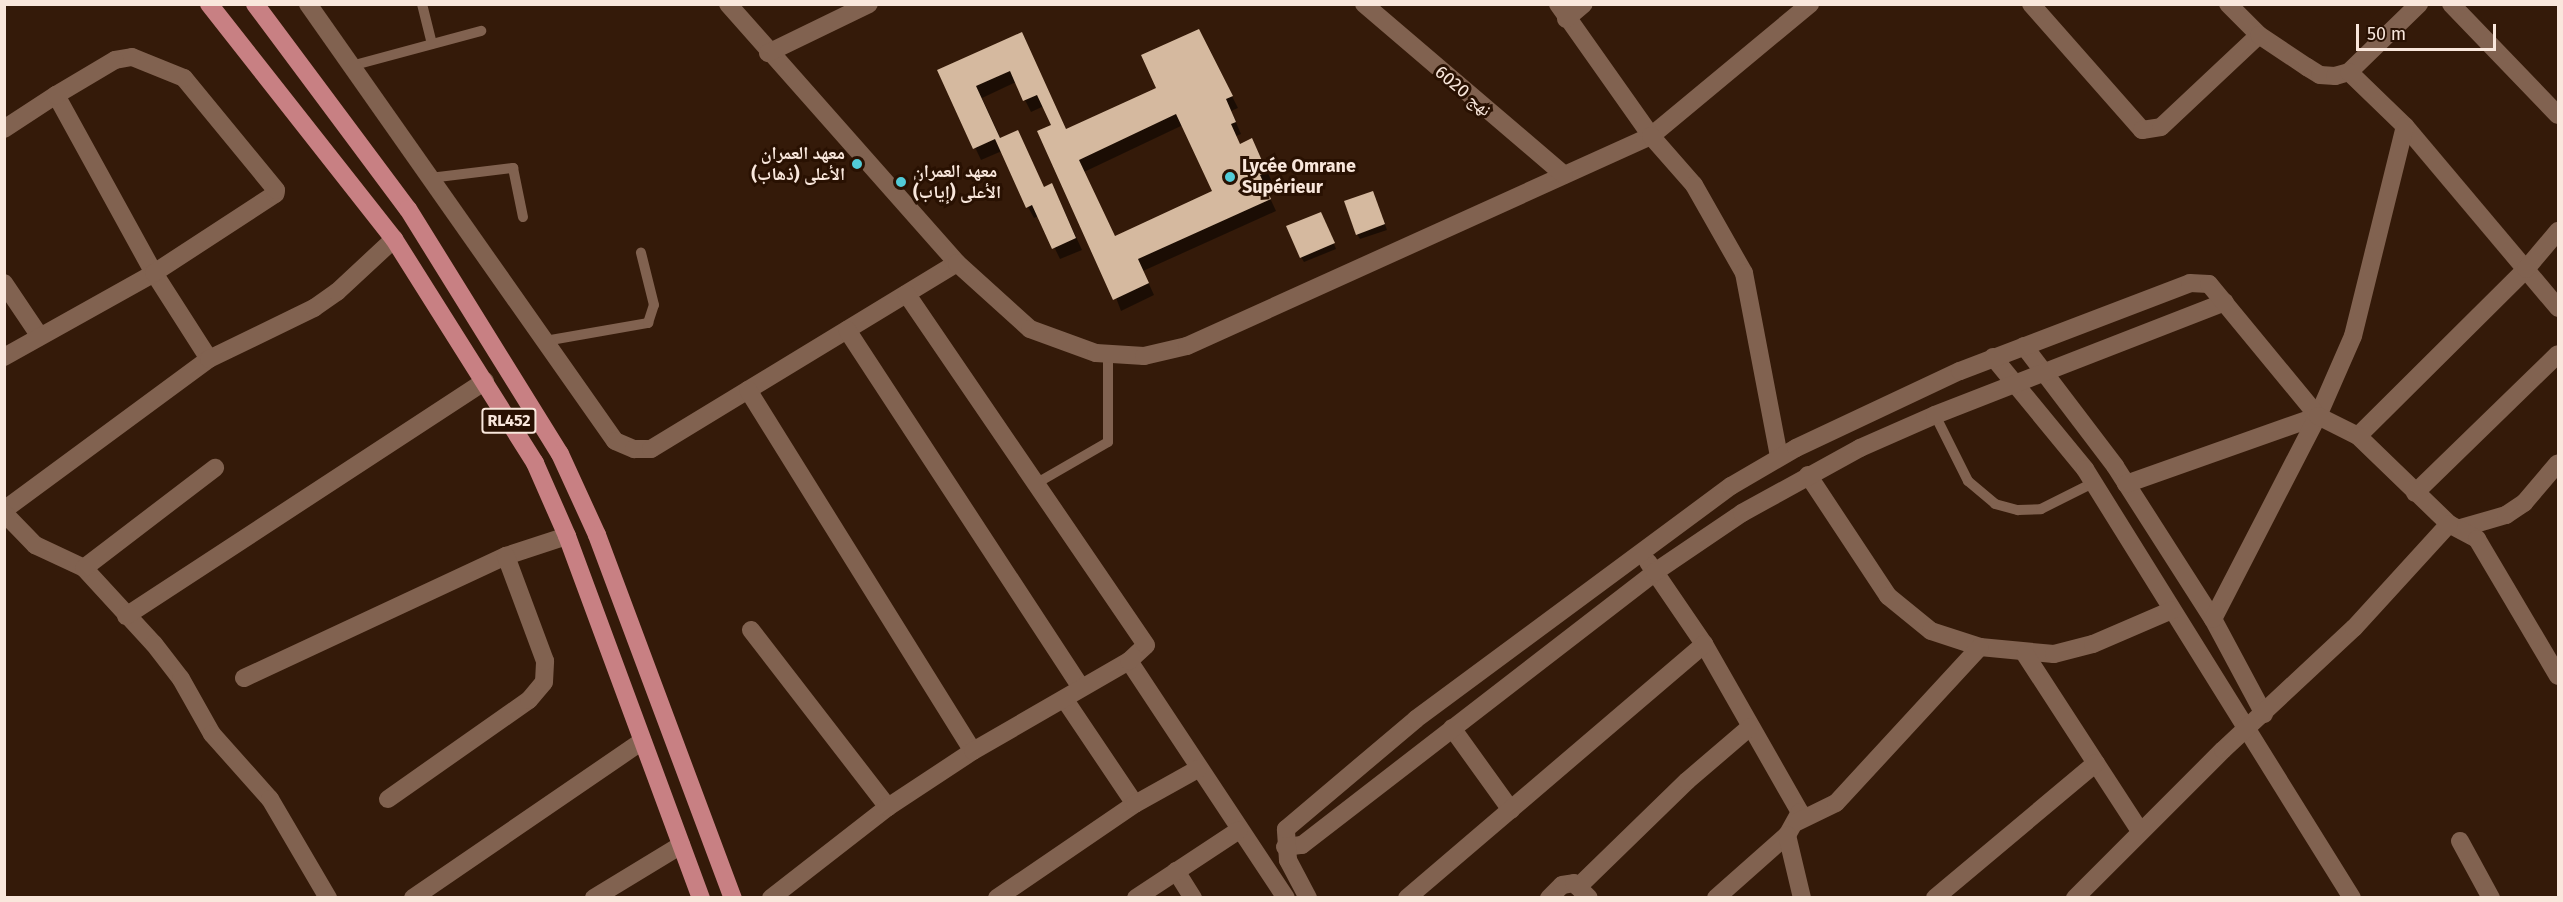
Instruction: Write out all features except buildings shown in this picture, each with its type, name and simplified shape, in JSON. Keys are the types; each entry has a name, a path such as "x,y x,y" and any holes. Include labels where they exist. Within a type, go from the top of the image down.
{"highway":[{"name":"RL452","path":"209,4 394,239 535,463 567,536 701,897"},
{"name":"RL452","path":"255,4 408,209 560,454 597,535 733,897"}],"street":[{"path":"308,4 615,441 634,449 651,449 957,263"},
{"path":"728,4 768,53 957,263 1030,329 1108,354 1144,356 1187,346 1651,136 1810,4"},
{"path":"768,53 869,4"},
{"name":"نهج 6020","path":"1364,4 1564,175"},
{"path":"1584,4 1562,12 1651,136 1694,185 1744,273 1779,458"},
{"path":"2031,4 2142,130 2161,127 2259,35"},
{"path":"2228,4 2259,35 2320,75 2349,72 2411,7"},
{"path":"2451,4 2559,115"},
{"path":"4,129 115,60 132,57 184,78 274,185 275,194 154,273 39,335 4,357"},
{"path":"2349,72 2405,126 2559,309"},
{"path":"56,95 154,273 209,359"},
{"path":"2213,620 2318,416 2353,336 2405,126"},
{"path":"2358,436 2526,269 2559,231"},
{"path":"328,897 270,799 213,734 181,679 84,568 35,545 4,511 209,359 314,308 350,283 394,239"},
{"path":"4,283 39,335"},
{"path":"1308,897 1286,848 1286,829 1321,797 1416,719 1640,551 1731,486 1853,420 1993,357 2190,283 2209,284 2318,416 2358,436 2415,493 2455,526 2477,539 2559,676"},
{"path":"775,896 888,807 973,751 1129,661 1146,642 907,294"},
{"path":"1286,848 1302,845 1655,572 1742,513 1808,476 1935,415 2046,375 2225,302"},
{"path":"847,330 1081,687"},
{"path":"2024,346 2126,484 2213,620 2264,714"},
{"path":"2415,493 2559,354"},
{"path":"1993,357 2018,385 2093,483 2352,897"},
{"path":"126,616 485,381"},
{"path":"748,390 973,751"},
{"path":"2126,484 2318,416"},
{"path":"2075,897 2245,729 2264,714 2354,628 2455,526 2506,515 2524,503 2559,463"},
{"path":"84,568 215,468"},
{"path":"1808,476 1888,596 1931,631 1980,647 2025,654 2054,654 2093,644 2172,610"},
{"path":"244,678 506,556 567,536"},
{"path":"1640,551 1704,644 1800,812 1792,828 1802,897"},
{"path":"388,799 529,700 543,682 545,661 506,556"},
{"path":"751,630 888,807"},
{"path":"1407,897 1704,644"},
{"path":"1716,897 1792,828 1836,803 1980,647"},
{"path":"2025,654 2140,831"},
{"path":"1129,661 1198,769 1286,897"},
{"path":"1065,700 1135,804"},
{"path":"1549,897 1562,885 1574,883 1584,892 1687,781 1750,727"},
{"path":"1452,728 1510,810"},
{"path":"413,897 642,741"},
{"path":"1935,897 2096,763"},
{"path":"997,897 1135,804 1198,769"},
{"path":"1136,897 1239,830"},
{"path":"2460,841 2491,897"},
{"path":"594,897 681,845"},
{"path":"1176,871 1193,897"}],"lane":[{"path":"422,4 432,44"},
{"path":"351,66 481,31"},
{"path":"430,178 513,168 523,217"},
{"path":"545,341 648,323 654,305 641,253"},
{"path":"1037,483 1108,442 1108,354"},
{"path":"1935,415 1968,481 1995,504 2018,510 2042,509 2093,483"}],"place":[{"name":"معهد العمران الأعلى (ذهاب)","path":"857,164"},
{"name":"Lycée Omrane Supérieur","path":"1230,177"},
{"name":"معهد العمران الأعلى (إياب)","path":"901,182"}]}
